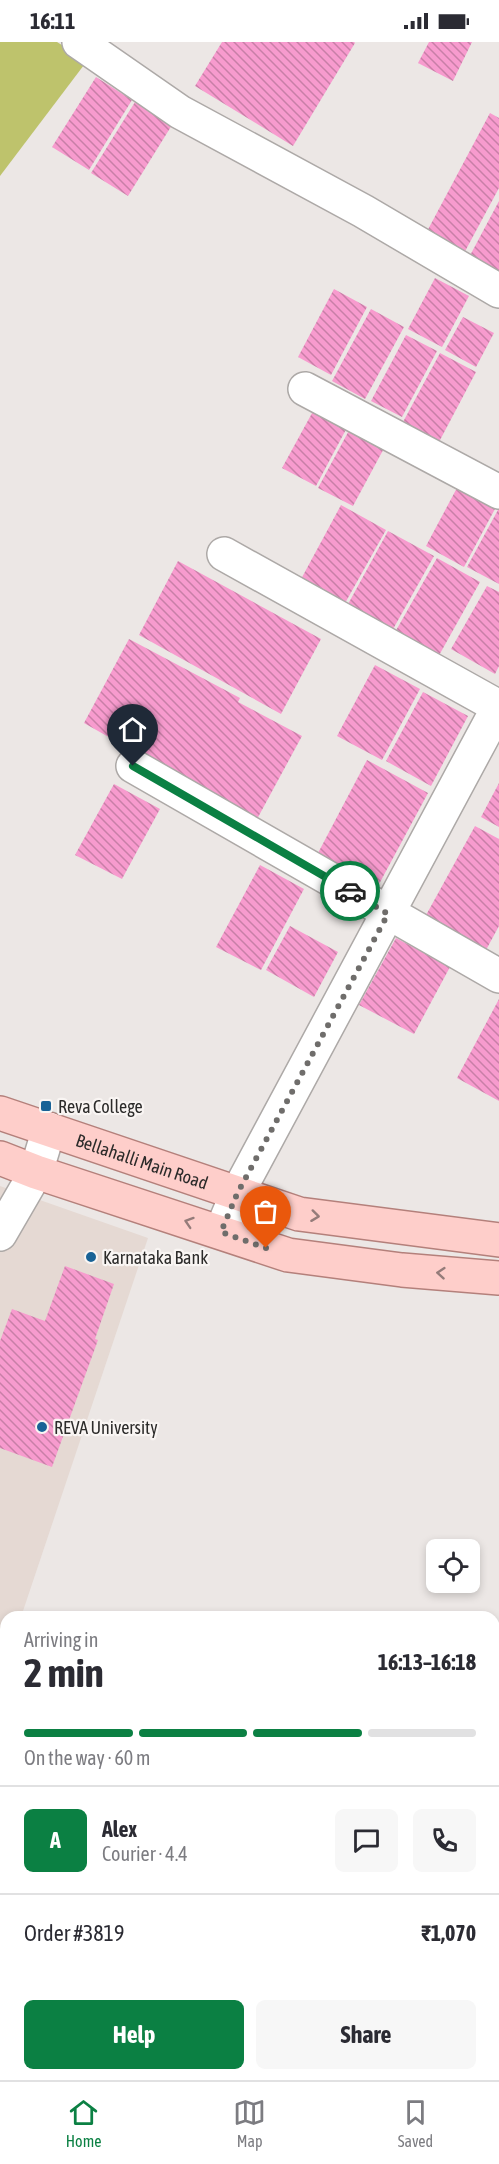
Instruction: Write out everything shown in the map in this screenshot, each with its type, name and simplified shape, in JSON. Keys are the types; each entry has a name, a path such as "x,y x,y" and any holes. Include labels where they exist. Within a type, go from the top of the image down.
{"main road":[{"name":"Bellahalli Main Road","path":"0,1113 299,1214 499,1240"},
{"path":"0,1158 288,1255 402,1270 499,1278"}],"street":[{"path":"79,42 180,112 363,211 499,291"},
{"path":"305,389 499,492"},
{"path":"221,1232 237,1194 499,707 224,554"},
{"path":"133,766 499,976"},
{"path":"0,1234 36,1172 50,1130"}],"shaded area":[{"name":"REVA University","path":"0,1186 148,1238 23,1611 0,1611"}],"green space":[{"path":"0,42 57,42 87,61 0,176"}],"building":[{"path":"222,42 355,43 293,146 195,86"},
{"path":"429,42 472,42 453,81 418,63"},
{"path":"96,77 132,100 89,170 52,147"},
{"path":"135,102 172,125 128,196 91,173"},
{"path":"490,113 499,118 499,188 462,257 424,237"},
{"path":"499,201 499,280 466,263"},
{"path":"435,278 469,296 442,347 408,329"},
{"path":"334,289 367,307 331,375 298,357"},
{"path":"371,309 404,327 365,399 332,381"},
{"path":"463,317 494,333 476,367 445,350"},
{"path":"406,335 437,351 402,417 371,401"},
{"path":"440,353 476,372 439,442 403,422"},
{"path":"317,404 350,422 316,486 282,468"},
{"path":"353,423 388,441 353,506 318,488"},
{"path":"458,486 496,507 464,567 426,546"},
{"path":"341,505 386,530 344,605 300,581"},
{"path":"499,508 499,584 467,567"},
{"path":"388,531 434,556 392,631 347,606"},
{"path":"437,558 480,582 437,659 394,634"},
{"path":"178,561 321,639 281,714 139,635"},
{"path":"487,586 499,592 499,666 495,674 451,649"},
{"path":"129,639 240,698 238,702 302,736 256,821 84,723"},
{"path":"375,665 420,689 382,760 337,736"},
{"path":"423,692 468,716 431,786 386,761"},
{"path":"367,760 428,793 378,886 318,853"},
{"path":"499,783 499,827 481,817"},
{"path":"114,784 160,809 122,879 75,855"},
{"path":"475,826 499,839 499,926 486,950 425,917"},
{"path":"260,865 304,889 261,970 216,947"},
{"path":"290,926 338,952 314,997 266,970"},
{"path":"396,938 450,967 414,1034 359,1005"},
{"path":"499,999 499,1101 457,1078"},
{"path":"65,1266 114,1284 95,1339 98,1340 52,1467 0,1448 0,1341 12,1309 45,1321"}],"way so far":[{"path":"266,1248 221,1232 237,1194 388,914 350,891"}],"place":[{"name":"Reva College","path":"46,1106"},
{"name":"Karnataka Bank","path":"91,1257"},
{"name":"REVA University","path":"42,1427"}],"route":[{"path":"133,766 350,891"}]}
